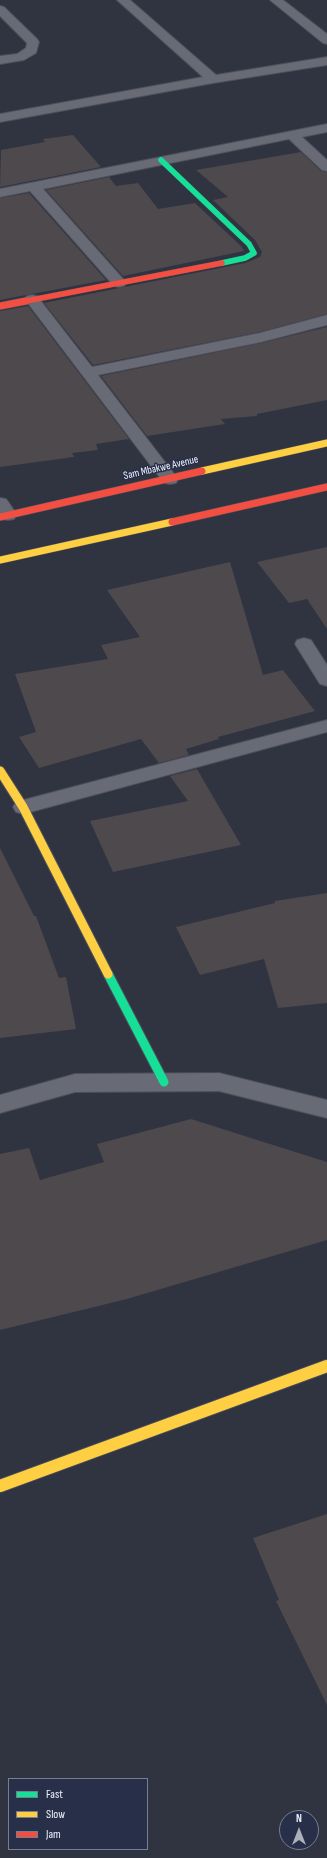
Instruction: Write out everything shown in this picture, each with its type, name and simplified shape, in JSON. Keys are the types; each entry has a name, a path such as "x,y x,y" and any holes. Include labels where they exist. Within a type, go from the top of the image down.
{"street":[{"path":"123,0 213,79"},
{"path":"276,0 327,40"},
{"path":"0,9 33,42 32,50 20,57 0,60"},
{"path":"0,118 213,79 327,61"},
{"path":"0,193 327,128"},
{"path":"292,135 327,167"},
{"path":"0,306 244,258 254,253 249,244 161,160"},
{"path":"33,186 119,283"},
{"path":"32,299 170,479"},
{"path":"88,372 261,337 327,320"},
{"name":"Sam Mbakwe Avenue","path":"3,512 170,479 327,443"},
{"path":"0,560 327,487"},
{"path":"304,644 327,680"},
{"path":"23,807 326,729"},
{"path":"0,771 23,807 164,1082"},
{"path":"0,1104 74,1083 219,1082 327,1109"},
{"path":"0,1486 327,1366"}],"building":[{"path":"73,135 101,167 0,187 1,150 45,142 43,139"},
{"path":"301,152 321,171 327,172 327,314 260,332 93,365 44,303 245,263 260,257 262,252 255,240 213,200 228,197 196,170"},
{"path":"109,177 116,186 138,183 158,209 195,203 242,247 244,251 123,276 46,190"},
{"path":"29,193 106,280 0,300 0,198"},
{"path":"28,306 129,439 96,444 98,450 72,453 74,457 0,467 0,311"},
{"path":"327,327 327,400 257,414 257,416 221,419 225,424 147,436 101,376 261,343"},
{"path":"327,547 327,629 307,599 289,603 257,562"},
{"path":"230,562 263,675 283,670 315,711 218,737 219,739 186,749 189,755 159,763 141,739 39,768 19,737 36,732 15,674 108,659 101,645 140,637 107,590"},
{"path":"197,769 241,845 113,872 90,821 188,801 170,776"},
{"path":"0,848 34,916 36,916 59,978 66,977 76,1029 0,1038"},
{"path":"327,893 327,1003 278,1008 264,959 200,975 176,927 275,903 275,901"},
{"path":"191,1119 327,1162 327,1240 127,1299 0,1330 0,1154 29,1148 40,1180 104,1162 97,1144"},
{"path":"327,1514 327,1705 276,1601 279,1600 253,1538"}],"traffic: fast":[{"path":"161,160 249,244 254,253 245,258 222,263"},
{"path":"108,974 164,1082"}],"traffic: slow":[{"path":"202,471 327,443"},
{"path":"0,560 172,522"},
{"path":"0,771 23,807 108,974"},
{"path":"0,1486 327,1366"}],"traffic: jam":[{"path":"0,306 222,263"},
{"path":"0,517 202,471"},
{"path":"172,522 327,487"}]}
